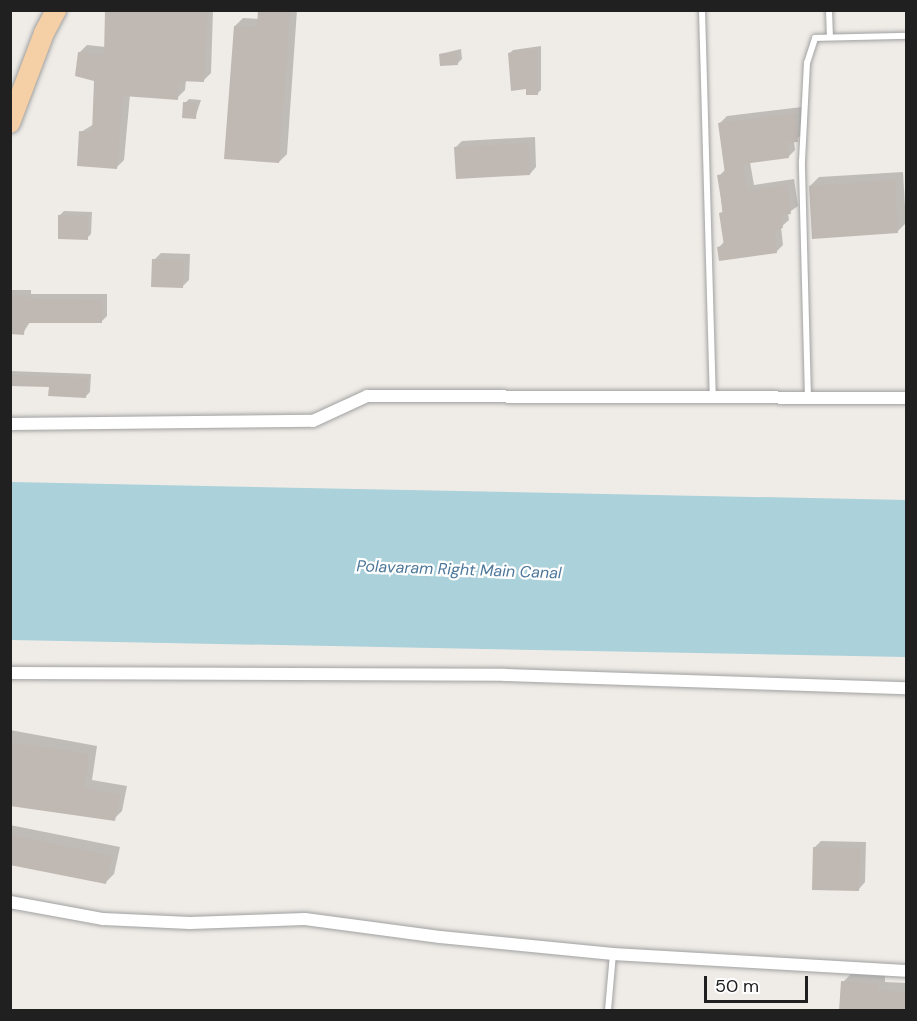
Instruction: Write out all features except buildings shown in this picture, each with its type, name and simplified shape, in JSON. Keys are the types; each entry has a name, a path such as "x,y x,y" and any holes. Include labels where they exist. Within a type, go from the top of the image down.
{"main road":[{"path":"10,123 16,101 56,10"}],"street":[{"path":"10,424 314,422 367,396 906,398"},
{"path":"10,673 505,675 906,688"},
{"path":"10,902 103,919 147,923 305,919 440,938 613,954 906,971"}],"lane":[{"path":"702,10 713,398"},
{"path":"829,10 830,36"},
{"path":"808,398 802,173 807,63 816,38 906,36"},
{"path":"608,1011 613,954"}],"water":[{"name":"Polavaram Right Main Canal","path":"11,482 906,500 906,657 11,640"}]}
